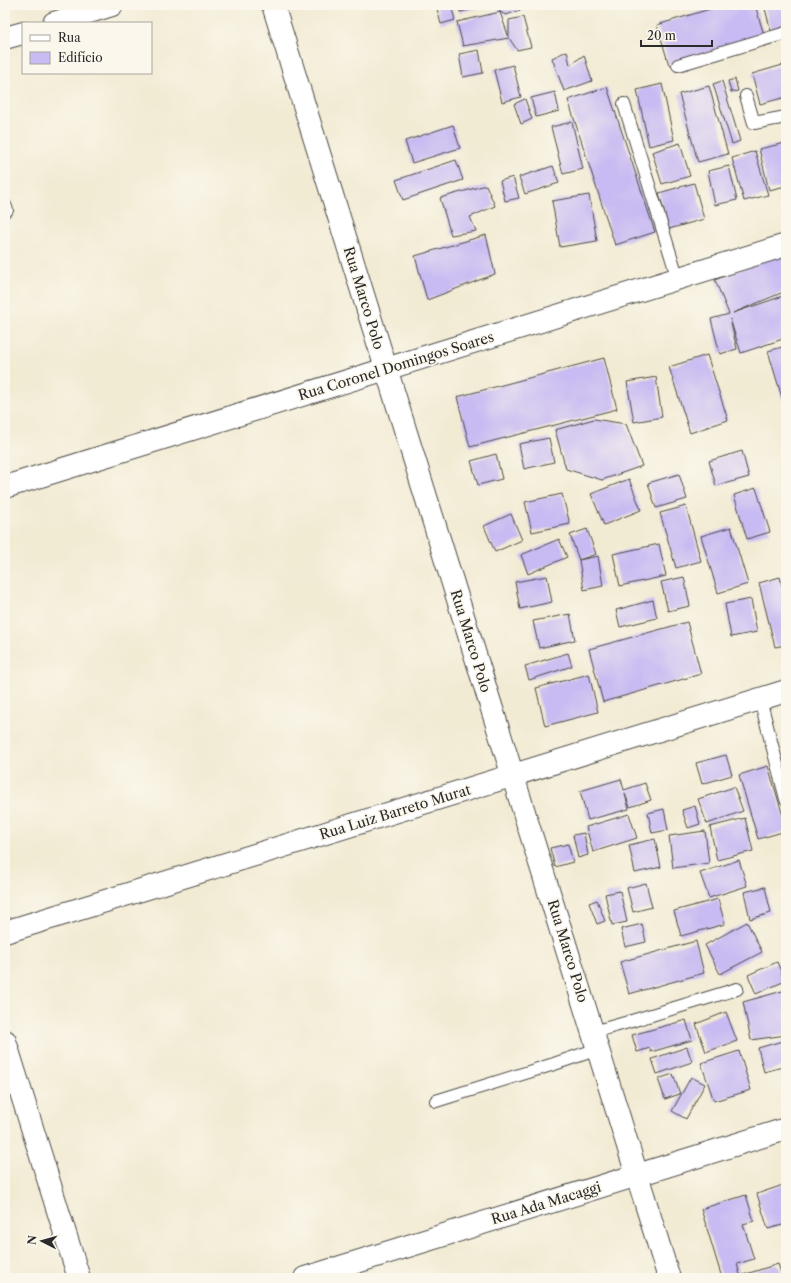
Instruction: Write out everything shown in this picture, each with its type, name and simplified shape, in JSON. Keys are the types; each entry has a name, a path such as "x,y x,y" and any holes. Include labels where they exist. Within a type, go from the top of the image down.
{"street":[{"path":"57,22 112,5"},
{"name":"Rua Marco Polo","path":"273,5 669,1278"},
{"path":"5,38 22,33"},
{"name":"Rua Coronel Domingos Soares","path":"5,487 786,245"},
{"name":"Rua Luiz Barreto Murat","path":"5,932 786,691"},
{"path":"5,1042 79,1278"},
{"name":"Rua Ada Macaggi","path":"305,1278 786,1129"}],"lane":[{"path":"678,65 786,34"},
{"path":"746,96 754,124 786,117"},
{"path":"624,104 678,278"},
{"path":"760,699 786,799"},
{"path":"436,1102 595,1040 626,1023 737,988"}],"building":[{"path":"436,5 451,5 455,20 441,24"},
{"path":"458,5 486,5 486,6 460,12"},
{"path":"498,5 536,5 506,15 500,12"},
{"path":"723,5 755,5 764,35 669,65 657,25"},
{"path":"764,5 786,5 786,31 772,35"},
{"path":"500,12 509,38 463,46 457,22"},
{"path":"523,17 531,47 517,50 509,38 509,20"},
{"path":"479,50 483,73 463,77 459,54"},
{"path":"567,51 570,65 584,55 592,81 564,91 552,58"},
{"path":"786,64 786,97 760,104 752,74"},
{"path":"513,65 521,97 502,102 494,70"},
{"path":"735,79 738,91 731,92 728,81"},
{"path":"722,81 740,141 732,144 713,84"},
{"path":"662,84 674,140 649,146 637,90"},
{"path":"709,86 728,154 698,162 679,94"},
{"path":"607,87 655,232 615,245 568,100"},
{"path":"555,92 559,111 536,117 531,98"},
{"path":"525,99 532,119 521,124 514,104"},
{"path":"572,122 583,169 563,174 551,127"},
{"path":"453,125 460,148 412,163 405,141"},
{"path":"680,143 690,176 662,184 652,152"},
{"path":"785,143 786,186 769,190 759,149"},
{"path":"755,151 768,195 744,201 732,158"},
{"path":"456,160 463,180 403,200 396,180"},
{"path":"553,166 559,183 525,194 519,177"},
{"path":"729,166 737,200 715,205 708,171"},
{"path":"513,177 519,198 505,201 500,181"},
{"path":"694,183 704,219 669,229 659,193"},
{"path":"486,185 495,206 470,217 476,231 451,235 440,198"},
{"path":"589,195 597,241 560,247 552,201"},
{"path":"486,235 495,274 427,300 415,256"},
{"path":"786,251 786,291 733,313 786,295 786,338 741,353 730,319 737,349 720,354 711,319 729,314 715,280"},
{"path":"786,346 786,400 783,401 768,351"},
{"path":"707,355 728,420 690,433 669,367"},
{"path":"604,358 617,409 470,447 457,397"},
{"path":"656,377 662,417 634,422 627,382"},
{"path":"594,419 626,424 642,466 602,480 566,469 555,430"},
{"path":"549,438 554,462 524,469 519,444"},
{"path":"742,451 749,477 716,486 709,461"},
{"path":"496,454 502,479 478,485 471,461"},
{"path":"679,474 687,499 656,508 648,483"},
{"path":"629,479 641,510 604,525 591,494"},
{"path":"756,488 770,532 747,539 734,495"},
{"path":"562,494 570,524 532,532 525,502"},
{"path":"686,506 701,561 676,568 660,513"},
{"path":"511,514 522,540 495,552 484,526"},
{"path":"731,527 748,584 718,593 701,536"},
{"path":"587,529 596,554 579,560 570,535"},
{"path":"559,539 567,557 528,574 521,555"},
{"path":"659,544 666,576 620,586 613,554"},
{"path":"598,556 603,586 584,590 579,560"},
{"path":"547,576 552,602 520,609 515,582"},
{"path":"684,577 690,606 668,611 661,582"},
{"path":"780,577 786,601 786,645 775,647 759,583"},
{"path":"751,599 757,632 731,637 725,604"},
{"path":"653,600 657,618 620,627 616,610"},
{"path":"570,614 575,640 539,648 533,621"},
{"path":"687,622 701,674 603,702 589,649"},
{"path":"568,653 572,666 529,680 525,666"},
{"path":"589,674 598,712 545,726 536,688"},
{"path":"726,755 732,775 702,784 696,763"},
{"path":"768,766 786,826 786,831 758,839 739,775"},
{"path":"621,779 624,790 645,783 651,800 630,807 625,794 629,809 588,820 580,791"},
{"path":"734,787 743,811 707,824 698,799"},
{"path":"695,806 700,824 688,828 682,810"},
{"path":"664,809 668,830 652,833 648,813"},
{"path":"629,814 637,838 593,852 586,827"},
{"path":"745,818 753,851 717,860 710,827"},
{"path":"705,831 709,863 673,868 669,836"},
{"path":"584,833 588,855 578,858 573,835"},
{"path":"655,839 661,867 635,873 629,845"},
{"path":"568,844 573,862 555,867 550,848"},
{"path":"739,860 747,886 709,898 700,873"},
{"path":"646,883 652,907 633,912 627,888"},
{"path":"765,887 771,913 750,919 744,892"},
{"path":"620,891 627,922 612,925 605,894"},
{"path":"718,899 725,924 681,936 674,911"},
{"path":"597,900 605,921 597,924 589,903"},
{"path":"747,922 762,952 720,974 705,945"},
{"path":"642,924 646,942 625,947 621,929"},
{"path":"696,941 704,973 629,994 620,962"},
{"path":"777,962 785,981 756,994 748,975"},
{"path":"786,990 786,1035 751,1040 743,1002"},
{"path":"726,1012 737,1041 706,1052 696,1024"},
{"path":"686,1020 692,1040 651,1052 650,1048 637,1052 632,1035"},
{"path":"786,1040 786,1066 764,1072 758,1048"},
{"path":"687,1047 692,1062 657,1074 652,1059"},
{"path":"739,1051 751,1090 714,1101 701,1063"},
{"path":"673,1074 680,1094 665,1099 658,1079"},
{"path":"691,1077 705,1084 686,1119 672,1111"},
{"path":"786,1184 786,1224 768,1229 757,1194"},
{"path":"746,1195 754,1221 743,1224 754,1259 737,1264 741,1278 722,1278 701,1209"},
{"path":"778,1264 783,1278 744,1278 743,1275"}]}
